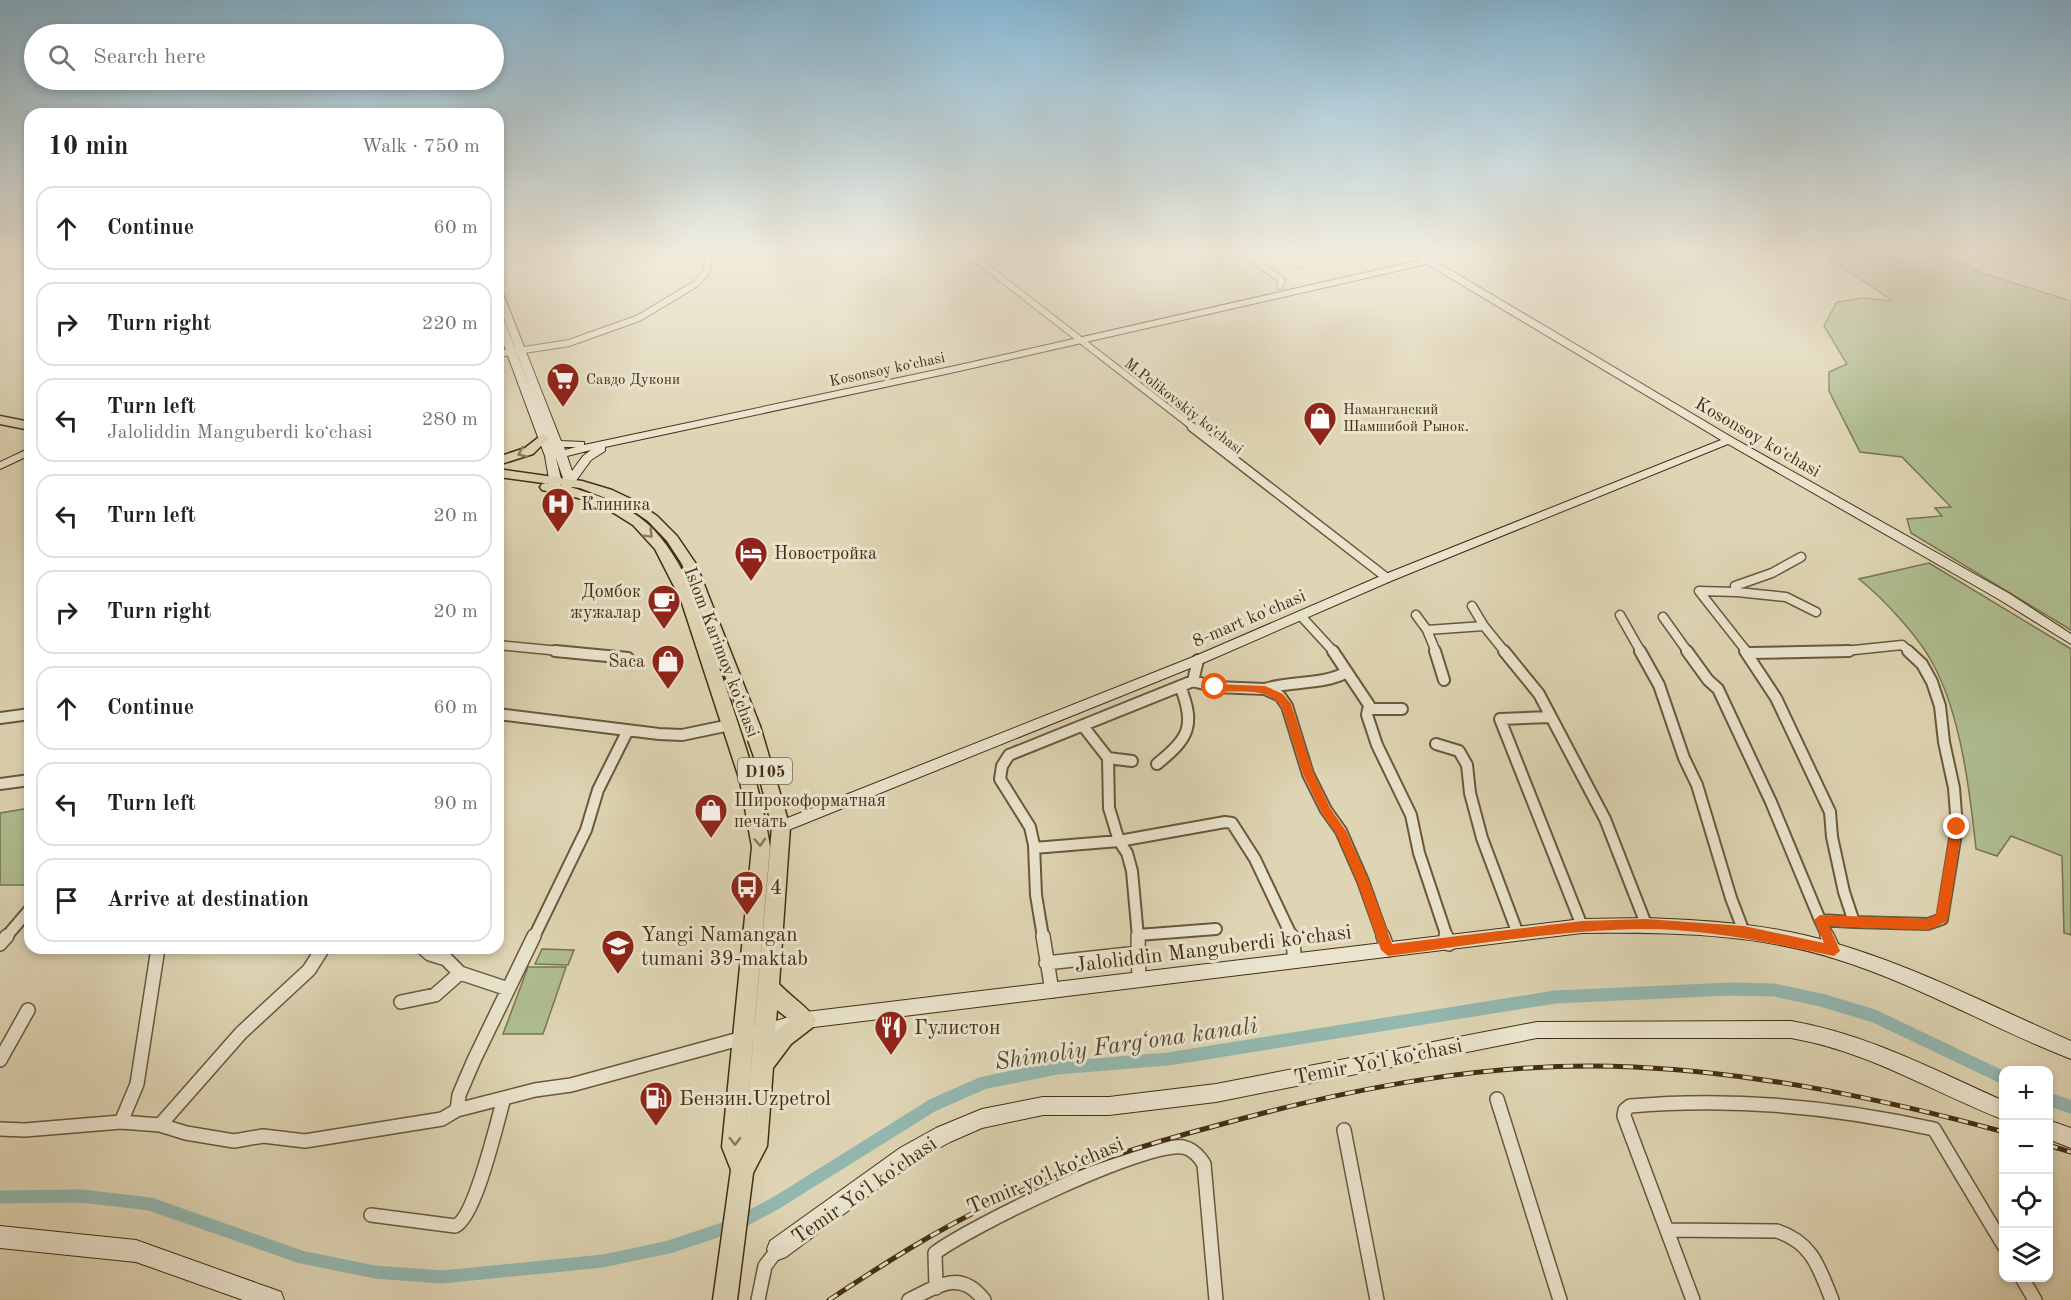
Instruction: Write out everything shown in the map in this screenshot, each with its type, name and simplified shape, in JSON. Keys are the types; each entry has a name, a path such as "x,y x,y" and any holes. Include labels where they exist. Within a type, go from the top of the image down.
{"main road":[{"path":"0,412 24,417"},
{"path":"0,420 24,425"},
{"path":"504,459 532,449 543,438"},
{"name":"Islom Karimov koʻchasi","path":"504,474 620,498 645,512 660,524 678,544 689,564 746,711 776,802 781,826 756,1146 742,1170 726,1294"},
{"name":"Islom Karimov koʻchasi","path":"504,482 560,484 626,514 646,530 662,548 675,570 697,627 730,725 757,817 761,847 733,1147 742,1170"},
{"path":"764,1063 784,1037 806,1020 787,1007 769,988"}],"street":[{"path":"507,313 523,353 556,452 560,484"},
{"path":"504,354 523,353 592,336 650,313"},
{"name":"M.Polikovskiy koʻchasi","path":"1043,313 1387,578"},
{"name":"Kosonsoy koʻchasi","path":"556,452 614,443 1184,313"},
{"name":"Kosonsoy koʻchasi","path":"1517,313 1729,440 2005,597 2071,640"},
{"path":"504,333 543,438 556,452"},
{"name":"Kosonsoy koʻchasi","path":"556,452 585,443 618,438 1075,338"},
{"name":"8-mart ko'chasi","path":"781,826 1198,660 1387,578 1729,440"},
{"path":"560,484 587,458 614,443"},
{"path":"0,466 24,454"},
{"path":"1737,592 1736,586 1772,573 1801,557"},
{"path":"1816,612 1786,597 1699,591 1749,653 1776,698 1830,812 1832,837 1845,898 1854,922"},
{"path":"1472,606 1484,626 1532,683 1605,819 1646,924"},
{"path":"1416,615 1427,630 1441,665 1444,680"},
{"path":"1620,615 1659,685 1684,758 1697,785 1731,898 1744,932"},
{"path":"1301,616 1335,651 1347,672 1357,681 1370,709"},
{"path":"1663,617 1708,680 1718,689 1772,802 1834,951"},
{"path":"1427,630 1484,626"},
{"path":"1749,653 1828,653 1902,645 1922,664 1941,706 1944,742 1954,788 1956,815 1955,838 1942,918 1928,924 1820,920"},
{"path":"504,646 628,658"},
{"path":"1193,681 1198,660"},
{"path":"1052,991 1036,895 1034,848 1030,827 1000,779 999,771 1009,755 1193,681 1215,687 1265,689 1285,682 1316,681 1347,672"},
{"path":"1157,764 1182,743 1190,723 1190,707 1180,686"},
{"path":"1265,689 1280,696 1290,712 1308,774 1326,810 1341,831 1363,881 1388,950"},
{"path":"1370,709 1402,709"},
{"path":"1370,709 1367,712 1377,745 1411,815 1419,853 1449,944"},
{"path":"0,718 24,715"},
{"path":"504,715 627,732 681,735 730,725"},
{"path":"1550,717 1500,719 1582,926"},
{"path":"1083,726 1108,758 1109,808 1119,841 1127,853 1132,871 1138,935 1139,980"},
{"path":"457,1110 459,1095 586,830 598,790 627,732"},
{"path":"1436,744 1459,751 1467,765 1470,793 1482,838 1518,934"},
{"path":"1108,758 1132,761"},
{"path":"0,784 24,781"},
{"path":"1034,848 1119,841 1225,822 1234,825 1255,859 1291,932 1295,960"},
{"path":"0,944 24,916"},
{"name":"Jaloliddin Manguberdi koʻchasi","path":"743,1038 806,1020 1295,960 1449,944 1582,926 1646,924 1744,932 1834,951 1921,983 2071,1050"},
{"path":"1138,935 1216,929"},
{"path":"1046,963 1138,953"},
{"path":"121,1122 134,1099 139,1082 141,1045 157,954"},
{"path":"160,1125 241,1033 309,970 319,954"},
{"path":"430,954 446,959 460,973 473,979 508,989"},
{"path":"401,1002 435,997 446,989 460,973"},
{"path":"0,1060 28,1010"},
{"name":"Temir Yoʻl koʻchasi","path":"778,1249 907,1155 944,1135 982,1119 1043,1106 1119,1105 1216,1093 1537,1030 1798,1029 1890,1059 1999,1109"},
{"path":"0,1129 25,1130 121,1122 160,1125 186,1133 234,1141 263,1136 305,1141 442,1119 457,1110 576,1084 743,1038"},
{"path":"371,1215 455,1226 461,1224 472,1207 504,1098"},
{"path":"1497,1099 1560,1300"},
{"path":"1693,1300 1624,1116 1624,1110 1630,1106 1717,1101 1788,1106 1892,1119 1934,1129 1999,1238"},
{"path":"1344,1130 1377,1300"},
{"path":"2053,1131 2071,1138"},
{"name":"Temir yoʻl koʻchasi","path":"936,1288 934,1259 938,1249 963,1234 1072,1182 1158,1151 1176,1147 1192,1151 1204,1164 1216,1300"},
{"path":"1668,1230 1777,1231 1792,1234 1806,1245 1832,1300"},
{"path":"0,1236 136,1251 273,1300"},
{"path":"758,1300 762,1270 769,1257 778,1249"},
{"path":"909,1300 947,1283 966,1282 973,1286 984,1300"},
{"path":"2024,1282 2035,1300"}],"green space":[{"path":"1831,313 2071,313 2071,630 1911,533 1907,519 1942,516 1935,508 1951,507 1902,457 1860,452 1829,391 1829,372 1847,364 1824,326"},
{"path":"1929,563 2071,649 2071,935 2064,933 2062,856 2011,836 1997,856 1976,849 1963,755 1958,731 1943,686 1928,655 1911,631 1859,579"},
{"path":"24,809 24,885 0,885 0,813"},
{"path":"542,949 574,950 568,965 535,964"},
{"path":"528,967 566,967 543,1034 503,1034"}],"waterway":[{"name":"Shimoliy Fargʻona kanali","path":"0,1197 81,1196 150,1204 301,1257 375,1272 442,1277 603,1261 669,1247 735,1225 776,1203 933,1105 983,1083 1057,1068 1168,1059 1555,997 1730,989 1774,990 1821,1000 1874,1016 1999,1076"},
{"name":"Shimoliy Fargʻona kanali","path":"2053,1101 2071,1107"}],"railway":[{"path":"829,1300 930,1236 994,1203 1075,1169 1158,1142 1266,1112 1423,1080 1528,1068 1581,1066 1681,1070 1821,1089 1999,1131"},
{"path":"2053,1147 2071,1152"}],"place":[{"name":"Савдо Дукони","path":"563,408"},
{"name":"Наманганский Шамшибой Рынок.","path":"1320,447"},
{"name":"Клиника","path":"558,533"},
{"name":"Новостройка","path":"751,582"},
{"name":"Домбок жужалар","path":"664,630"},
{"name":"Saca","path":"668,690"},
{"name":"Широкоформатная печать","path":"711,839"},
{"name":"4","path":"747,916"},
{"name":"Yangi Namangan tumani 39-maktab","path":"618,975"},
{"name":"Гулистон","path":"891,1056"},
{"name":"Бензин.Uzpetrol","path":"656,1127"}],"route":[{"path":"1215,687 1265,689 1280,696 1287,706 1308,774 1326,810 1341,831 1363,881 1388,950 1582,926 1646,924 1744,932 1834,951 1820,920 1928,924 1942,918 1946,880 1957,827"}]}
